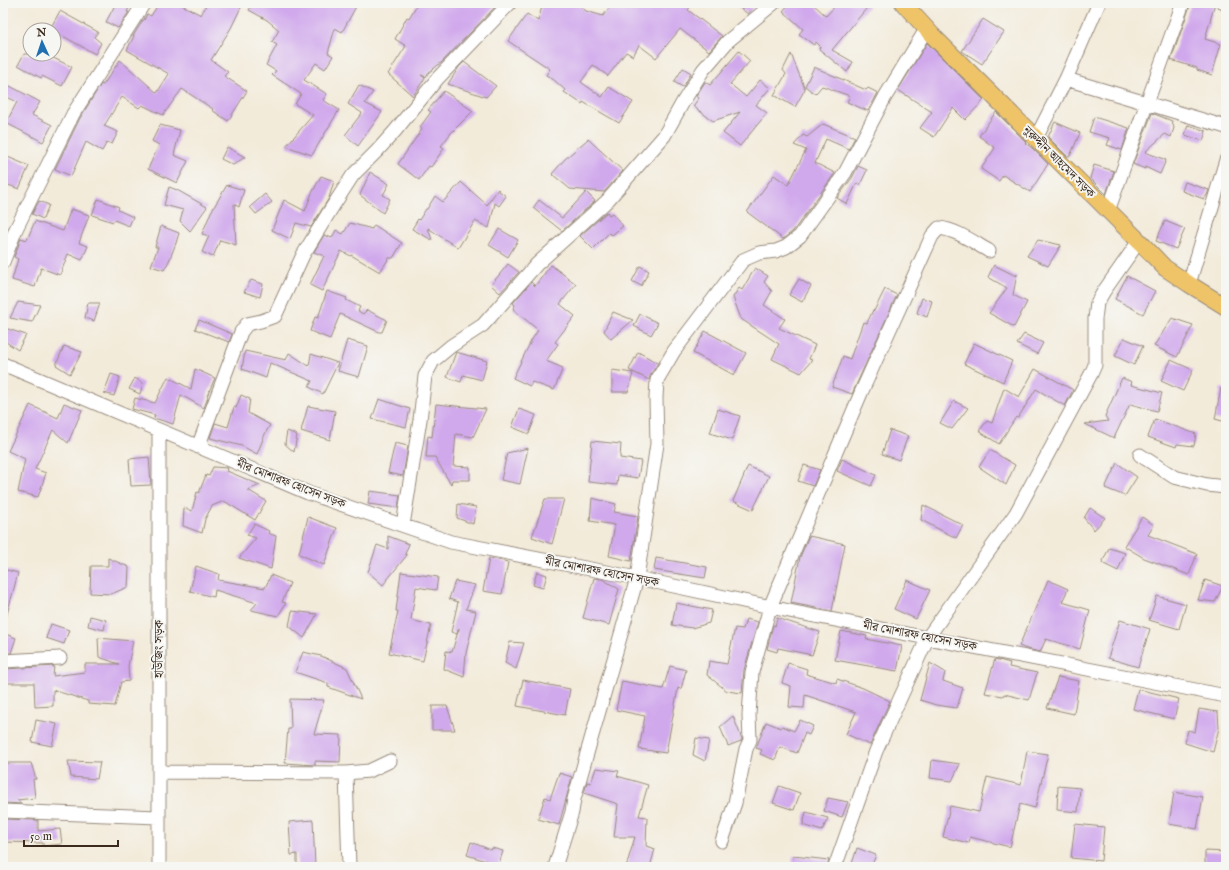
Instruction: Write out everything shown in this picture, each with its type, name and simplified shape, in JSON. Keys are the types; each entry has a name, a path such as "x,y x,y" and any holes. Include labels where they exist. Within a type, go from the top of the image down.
{"main road":[{"name":"নুরুদ্দীন আহমেদ সড়ক","path":"903,3 926,28 1165,268 1226,307"}],"street":[{"path":"3,262 16,229 73,114 144,3"},
{"path":"198,448 241,332 247,324 275,316 303,255 330,208 353,175 377,152 438,78 510,3"},
{"path":"403,525 420,420 425,376 433,361 451,346 483,325 537,264 607,201 664,136 703,70 728,40 774,3"},
{"path":"1036,138 1066,79 1099,3"},
{"path":"1108,211 1183,3"},
{"path":"555,867 572,812 574,800 637,578 657,444 657,380 674,351 743,260 759,253 776,251 786,247 800,236 845,173 886,97 926,28"},
{"path":"1066,79 1226,127"},
{"path":"1189,284 1226,160"},
{"path":"722,841 735,803 746,749 750,740 749,715 752,672 770,607 861,393 932,236 939,228 947,229 989,251"},
{"path":"835,867 876,750 928,637 1016,513 1095,365 1097,303 1139,241"},
{"name":"মীর মোশারফ হোসেন সড়ক","path":"3,364 198,448 308,493 451,542 637,578 770,607 1226,696"},
{"name":"হাউজিং সড়ক","path":"159,431 159,867"},
{"path":"1140,455 1174,477 1206,485 1226,487"},
{"path":"3,661 60,658"},
{"path":"159,772 346,774 369,771 390,761"},
{"path":"346,774 349,867"},
{"path":"3,811 158,817"}],"building":[{"path":"116,3 131,3 127,12 129,12 118,28 106,22"},
{"path":"159,3 178,3 201,15 207,3 243,3 231,28 211,60 228,72 224,76 247,91 228,121 212,110 213,109 182,89 163,115 142,105 139,108 122,97 104,126 118,132 112,144 107,142 102,151 86,142 71,176 55,169 80,118 101,84 103,85 120,60 157,93 169,74 127,50 133,36 147,14 151,16"},
{"path":"253,3 358,3 342,32 335,28 328,53 333,56 325,69 316,63 304,80 327,94 323,100 339,110 312,155 286,146 313,115 295,104 301,94 272,75 276,71 266,65 277,45 272,42 279,30 267,20 249,10"},
{"path":"418,3 499,3 442,62 428,73 426,77 421,75 425,78 413,96 388,74 406,46 395,39 407,17 409,18"},
{"path":"543,3 577,3 586,11 603,16 613,3 693,3 688,10 722,36 709,51 680,29 656,58 639,45 633,56 626,52 608,76 593,65 581,82 602,97 609,87 633,102 619,123 583,102 582,104 564,92 565,90 546,75 550,69 508,41 527,14 538,21"},
{"path":"733,3 757,3 748,14"},
{"path":"790,3 812,3 826,16 838,3 871,3 832,50 853,62 847,72 819,49 820,46 816,42 814,45 799,34 803,29 783,11"},
{"path":"1191,3 1215,3 1205,39 1221,44 1212,75 1197,70 1197,68 1171,60"},
{"path":"60,11 98,32 94,37 101,43 95,54 62,35 62,22 54,22"},
{"path":"983,19 1004,32 982,64 962,51"},
{"path":"927,43 984,100 965,120 953,108 934,137 920,128 932,112 898,90"},
{"path":"739,51 750,61 730,84 746,97 760,80 770,88 756,105 767,113 740,146 723,133 740,112 713,121 693,106 699,98 696,96 705,82 710,85"},
{"path":"791,54 805,89 795,107 774,95 786,74 783,70"},
{"path":"22,58 22,62 62,62 72,67 62,86 42,76 41,78 18,65"},
{"path":"464,62 496,86 486,97 448,84"},
{"path":"814,67 866,90 868,88 878,93 868,111 847,102 850,96 822,86 815,94 805,86"},
{"path":"683,68 691,73 683,87 674,82"},
{"path":"8,85 40,102 32,115 52,125 43,142 6,123 17,102 3,95"},
{"path":"359,85 373,92 365,103 382,112 358,146 345,135 362,113 348,104"},
{"path":"444,91 473,111 451,133 441,146 444,148 431,167 429,166 419,180 398,164 422,129 420,127 431,112 428,110"},
{"path":"996,112 1026,142 1025,143 1048,164 1030,192 1003,175 999,181 981,169 995,148 979,136"},
{"path":"1152,113 1172,121 1174,128 1171,137 1165,134 1145,152 1166,160 1160,174 1145,167 1145,169 1133,164"},
{"path":"1094,117 1129,128 1122,150 1107,145 1110,138 1089,132"},
{"path":"1055,122 1080,133 1070,156 1067,156 1048,137"},
{"path":"823,124 855,137 849,149 826,139 815,163 835,173 794,230 783,239 747,212 774,175 788,185 806,150 794,145 803,135 807,137"},
{"path":"160,125 180,130 174,155 188,161 177,183 148,169 159,145 152,141"},
{"path":"1188,125 1206,131 1203,141 1185,135"},
{"path":"588,139 623,171 604,192 570,189 552,174 565,159"},
{"path":"227,147 245,157 233,165 221,159"},
{"path":"3,155 29,166 19,189 3,183"},
{"path":"1094,165 1114,171 1106,194 1090,178"},
{"path":"858,166 867,170 860,185 857,183 847,204 837,198 852,178"},
{"path":"370,172 389,184 383,195 390,199 383,213 360,195"},
{"path":"321,176 334,181 329,198 311,227 296,223 290,239 272,230 284,200 305,211"},
{"path":"461,182 487,205 498,189 506,196 499,206 495,203 489,228 475,221 458,248 428,228 432,240 412,229 435,196 443,202"},
{"path":"1185,182 1209,190 1207,195 1204,199 1182,191"},
{"path":"227,185 244,190 239,207 234,204 236,245 220,240 213,257 202,252 209,236 202,234 211,212"},
{"path":"169,187 207,207 190,231 180,221 183,210 164,205"},
{"path":"586,192 595,201 562,231 533,208 539,200 562,218"},
{"path":"265,194 272,202 256,214 250,207"},
{"path":"98,199 119,207 118,210 133,217 129,226 114,220 113,222 92,215"},
{"path":"39,201 49,205 43,219 32,214"},
{"path":"71,209 89,215 79,243 88,246 82,260 68,254 60,275 41,268 35,287 12,280 18,259 14,257 21,238 27,240 35,221 63,231"},
{"path":"607,212 609,215 612,213 623,226 612,235 609,233 593,249 580,236"},
{"path":"1165,221 1185,229 1176,249 1156,241"},
{"path":"350,223 372,229 374,225 402,243 393,258 389,258 380,272 351,255 341,251 322,291 310,285 324,256 314,252 324,235 332,238 336,230 343,234"},
{"path":"161,226 179,233 169,261 164,270 151,266 158,247 155,247"},
{"path":"499,229 518,240 508,257 489,245"},
{"path":"1038,240 1061,245 1048,266 1027,256"},
{"path":"508,264 519,272 500,293 491,285"},
{"path":"551,265 576,284 560,304 575,316 555,342 558,344 546,361 563,368 554,390 532,382 530,386 513,378 538,330 513,309 515,305 513,303 531,282 535,286"},
{"path":"994,265 1016,276 1017,274 1013,295 1027,302 1014,327 989,313 1007,288 988,277"},
{"path":"640,266 649,271 641,286 632,281"},
{"path":"755,268 768,276 764,282 772,291 764,305 785,319 779,328 815,345 809,359 812,360 801,373 772,359 779,344 741,319 733,297 739,288 742,290"},
{"path":"1127,276 1155,291 1143,314 1115,299"},
{"path":"799,279 811,286 802,302 789,295"},
{"path":"251,280 263,284 260,297 244,292"},
{"path":"885,289 897,295 852,394 832,387 843,356 850,359 863,322 867,323"},
{"path":"327,291 347,298 346,300 360,307 358,311 363,314 367,310 387,320 382,332 340,314 330,339 310,331 315,317 318,318"},
{"path":"922,298 932,301 927,317 917,313"},
{"path":"18,302 40,305 32,322 10,318"},
{"path":"88,303 100,303 94,321 85,318"},
{"path":"613,312 633,320 611,339 604,331"},
{"path":"640,314 658,323 651,335 634,326"},
{"path":"1172,318 1193,325 1177,357 1154,346"},
{"path":"199,320 232,334 229,342 195,329"},
{"path":"5,328 26,335 18,350 3,340"},
{"path":"705,331 746,353 734,375 693,353"},
{"path":"1024,334 1043,343 1037,354 1017,344"},
{"path":"1124,338 1143,346 1134,365 1115,356"},
{"path":"347,340 368,346 359,377 338,371"},
{"path":"974,343 1012,361 1003,382 964,364"},
{"path":"64,346 82,352 70,374 56,365"},
{"path":"245,351 286,360 289,353 309,366 311,354 338,363 323,394 309,387 312,381 270,363 266,378 242,369"},
{"path":"456,352 487,361 482,380 463,375 461,382 447,377"},
{"path":"638,352 658,363 649,380 629,370"},
{"path":"1171,360 1193,370 1183,391 1161,381"},
{"path":"195,369 215,378 207,396 208,397 204,408 181,395 173,424 154,418 155,415 132,409 135,398 155,403 168,377 191,389"},
{"path":"1035,369 1073,390 1065,406 1036,389 1018,418 1016,417 999,444 979,431 987,421 992,423 1004,388 1019,397"},
{"path":"612,370 633,373 628,392 612,392"},
{"path":"111,374 120,377 114,396 104,393"},
{"path":"135,378 143,383 140,394 129,389"},
{"path":"1122,378 1132,382 1131,385 1162,393 1157,411 1130,404 1114,438 1085,424 1108,421 1105,416"},
{"path":"1221,388 1226,389 1226,422 1215,419"},
{"path":"241,395 250,399 248,413 270,425 257,454 242,446 210,438 215,423 228,427 234,407 236,408"},
{"path":"379,399 410,409 406,427 372,419"},
{"path":"954,401 968,408 952,429 940,423"},
{"path":"64,403 82,410 68,443 53,430 35,469 46,473 38,497 18,492 25,459 8,451 30,405 58,418"},
{"path":"436,404 486,409 473,437 456,434 453,466 470,467 470,480 452,480 451,485 435,457 426,457 428,436 432,437"},
{"path":"308,406 335,411 330,440 301,431"},
{"path":"519,409 536,415 529,434 512,427"},
{"path":"718,409 740,416 732,440 710,433"},
{"path":"1155,419 1196,434 1194,446 1177,444 1176,447 1148,437"},
{"path":"890,430 908,436 899,460 882,454"},
{"path":"287,431 297,435 294,452 285,444"},
{"path":"592,441 621,444 620,458 641,461 638,478 618,475 617,485 588,482"},
{"path":"395,443 408,446 403,476 388,473"},
{"path":"528,448 520,484 501,480 507,453"},
{"path":"990,450 1015,465 1006,485 979,467"},
{"path":"149,457 151,485 131,486 129,459"},
{"path":"842,459 876,475 871,486 837,471"},
{"path":"1117,463 1137,477 1125,496 1105,488"},
{"path":"804,465 820,470 813,486 798,481"},
{"path":"748,466 769,476 753,510 733,501"},
{"path":"213,467 228,468 227,471 260,485 248,490 266,501 255,520 224,501 212,506 205,519 202,533 183,526 184,508 192,511 197,492 199,493 206,475 209,476"},
{"path":"370,491 400,495 398,508 368,504"},
{"path":"592,498 616,504 614,512 638,516 631,561 609,556 615,525 590,521"},
{"path":"545,499 564,499 552,544 532,537"},
{"path":"458,504 476,507 473,524 457,518"},
{"path":"923,505 963,525 956,538 921,520"},
{"path":"1090,508 1105,518 1094,530 1084,518"},
{"path":"308,517 337,528 324,565 299,554"},
{"path":"1142,517 1154,525 1148,535 1197,554 1189,575 1144,558 1124,546"},
{"path":"254,524 276,536 271,569 239,558 256,538 247,535"},
{"path":"388,536 409,544 405,554 407,555 383,585 368,572 377,545 388,549"},
{"path":"809,536 845,544 832,611 791,603 800,557"},
{"path":"1109,548 1125,553 1118,571 1102,563"},
{"path":"108,558 129,567 128,587 111,594 90,593 91,566 108,566"},
{"path":"489,558 508,562 502,594 483,591"},
{"path":"656,558 707,567 705,578 654,570"},
{"path":"196,566 219,574 218,580 265,588 271,575 290,583 282,602 286,603 278,616 251,610 257,603 215,590 214,597 190,591"},
{"path":"3,569 18,573 6,618 3,618"},
{"path":"401,572 438,577 436,590 416,587 411,620 431,625 423,661 389,653 398,611 396,611"},
{"path":"537,572 547,575 543,588 533,585"},
{"path":"594,578 602,579 619,589 609,625 583,618"},
{"path":"907,580 930,590 916,619 894,609"},
{"path":"1048,580 1068,589 1062,602 1090,610 1080,649 1046,639 1040,652 1019,646"},
{"path":"1205,580 1223,586 1215,602 1198,600"},
{"path":"455,581 475,585 466,609 476,611 466,653 464,677 444,669 446,651 452,652 459,628 457,634 451,632 458,602 449,599"},
{"path":"1157,596 1186,604 1179,629 1149,620"},
{"path":"676,603 712,610 709,623 692,628 672,625"},
{"path":"292,611 317,614 304,638 289,626"},
{"path":"90,616 106,620 104,630 88,626"},
{"path":"777,618 820,632 812,655 778,648 777,652 767,649 773,625 775,626"},
{"path":"746,619 758,622 744,670 742,693 727,691 707,675 709,661 727,664 735,628 743,629"},
{"path":"1120,620 1150,629 1138,667 1108,658"},
{"path":"51,624 69,630 64,644 46,638"},
{"path":"841,631 867,636 866,639 902,646 897,671 835,660"},
{"path":"3,633 16,638 11,653 3,653"},
{"path":"98,638 133,641 128,666 129,681 121,682 115,706 88,704 88,701 53,690 53,706 35,707 34,683 6,683 6,669 54,666 53,676 85,672 85,664 119,664 99,657"},
{"path":"510,642 524,643 516,669 505,663"},
{"path":"303,652 321,656 347,668 361,699 328,687 328,683 295,672"},
{"path":"995,659 1010,663 1009,667 1037,673 1029,700 1004,694 1003,696 985,693"},
{"path":"788,663 807,669 806,674 836,683 837,679 863,688 890,701 870,745 846,734 856,712 805,695 804,708 789,707 791,686 782,683"},
{"path":"930,663 945,672 943,681 963,688 957,708 936,705 920,700"},
{"path":"670,666 686,670 681,689 678,688 666,753 639,749 645,716 616,710 622,681 663,689"},
{"path":"1058,677 1079,681 1074,714 1047,708"},
{"path":"523,680 570,689 565,715 517,706"},
{"path":"1138,689 1179,699 1174,719 1133,709"},
{"path":"290,699 324,700 314,734 341,735 340,762 315,761 315,765 285,763 288,729 291,729"},
{"path":"432,706 447,706 455,730 432,730"},
{"path":"1199,709 1218,712 1219,728 1213,752 1185,743 1188,730 1195,732"},
{"path":"733,716 742,739 741,741 728,746 720,727"},
{"path":"36,720 57,724 52,746 32,742"},
{"path":"800,720 813,726 809,735 805,733 797,753 780,747 775,760 760,754 762,750 756,748 766,722 794,731"},
{"path":"696,738 709,740 705,761 693,755"},
{"path":"1027,751 1048,754 1035,808 1020,804 1010,847 970,837 969,843 943,837 950,806 979,812 987,777 1021,785"},
{"path":"932,760 960,764 952,781 930,778"},
{"path":"68,761 100,762 97,779 71,777"},
{"path":"3,763 31,763 36,779 33,779 35,798 17,800 22,804 3,803"},
{"path":"596,768 619,771 617,776 648,785 639,816 647,817 646,846 655,849 650,867 626,867 635,837 614,837 618,804 584,793 587,782 591,783"},
{"path":"559,773 572,777 559,825 538,819 545,797 550,799"},
{"path":"779,786 800,793 794,810 773,803"},
{"path":"1058,786 1080,788 1078,812 1057,810"},
{"path":"1174,792 1203,797 1197,829 1169,824"},
{"path":"828,798 848,802 842,817 824,811"},
{"path":"806,812 828,818 822,831 803,825"},
{"path":"3,819 38,820 38,831 60,829 62,844 43,846 43,843 3,842"},
{"path":"313,820 315,867 297,867 297,854 291,855 289,822"},
{"path":"1075,824 1104,827 1101,861 1071,858"},
{"path":"471,842 491,850 492,848 503,851 498,867 484,867 486,861 467,855"},
{"path":"857,848 876,855 871,867 851,867"},
{"path":"1205,851 1226,852 1225,867 1205,867"},
{"path":"793,856 829,860 827,867 792,867"}]}
